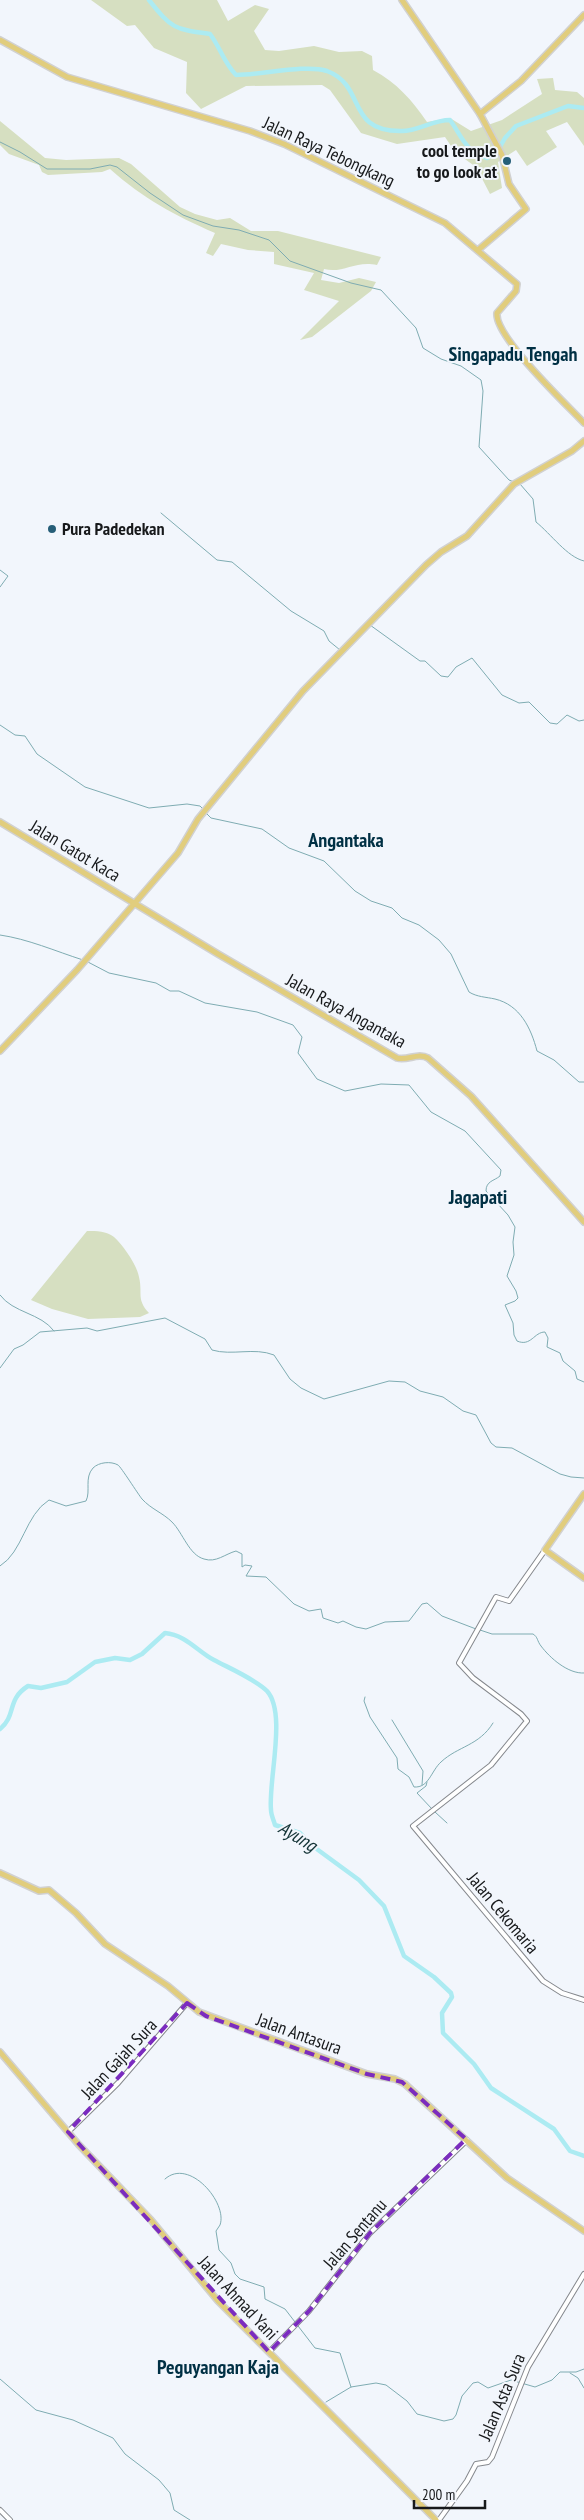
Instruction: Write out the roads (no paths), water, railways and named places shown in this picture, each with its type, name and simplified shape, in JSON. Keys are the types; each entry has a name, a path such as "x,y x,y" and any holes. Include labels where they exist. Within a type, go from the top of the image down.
{"main road":[{"path":"402,0 480,114 501,152 507,181 526,210 478,250"},
{"path":"480,114 521,81 584,15"},
{"name":"Jalan Raya Tebongkang","path":"0,40 67,77 273,139 438,219 478,250 517,285 516,292 497,314 497,321 507,339 584,423"},
{"path":"0,1051 86,959 178,854 189,831 262,739 323,669 437,555 467,536 516,483 554,462 584,441"},
{"name":"Jalan Gatot Kaca","path":"0,822 135,904"},
{"name":"Jalan Raya Angantaka","path":"135,904 398,1058 404,1060 420,1055 428,1058 472,1096 584,1222"},
{"path":"584,1494 545,1550 584,1578"},
{"name":"Jalan Antasura","path":"0,1873 39,1891 49,1890 76,1912 105,1944 168,1986 187,2003 206,2016 367,2074 402,2082 507,2178 584,2232"},
{"name":"Jalan Ahmad Yani","path":"0,2052 68,2132 145,2213 206,2288 438,2520"}],"street":[{"name":"Jalan Cekomaria","path":"545,1550 509,1602 496,1597 459,1665 527,1719 491,1765 413,1826 442,1864 543,1981 562,1993 584,2000"},
{"name":"Jalan Gajah Sura","path":"68,2132 118,2083 187,2003"},
{"name":"Jalan Sentanu","path":"269,2352 309,2311 370,2234 467,2140"},
{"name":"Jalan Asta Sura","path":"438,2520 467,2482 476,2464 488,2462 492,2457 521,2383 545,2335 584,2274"},
{"path":"0,2510 10,2520"}],"waterway":[{"path":"149,0 163,17 175,26 189,31 210,34 236,75 296,69 327,71 339,78 348,87 358,107 372,124 384,129 408,131 444,120 450,120 469,147 479,155 487,158 497,152 505,138 516,126 568,106 584,108"},
{"path":"0,142 47,169 90,169 110,165 117,167 150,193 183,215 213,226 239,230 269,240 290,261 351,283 381,290 416,328 423,348 441,359 461,366 481,380 483,391 479,447 509,480 514,482"},
{"path":"520,484 533,499 536,522 571,555 584,561"},
{"path":"161,513 217,560 232,562 291,611 324,631 329,641 340,650"},
{"path":"0,570 8,576 0,587"},
{"path":"370,625 420,661 425,661 441,676 448,677 456,667 472,658 502,695 519,703 529,702 550,723 557,724 567,715 579,721 584,720"},
{"path":"0,725 15,735 25,736 37,754 85,787 149,808 187,804 200,806 203,809"},
{"path":"205,812 211,818 262,829 289,848 324,861 355,891 371,901 392,908 402,918 419,925 439,940 451,954 469,992 478,996 495,999 511,1006 528,1026 537,1051 554,1060 579,1082 584,1082"},
{"path":"0,935 31,942 83,960"},
{"path":"86,961 109,973 156,983 170,991 179,991 205,1003 257,1012 293,1025 302,1037 298,1053 317,1079 345,1091 381,1084 409,1085 431,1112 465,1131 501,1170 500,1176 489,1183 486,1191 508,1215 515,1227 514,1255 507,1276 518,1298 505,1305 513,1323 514,1335 517,1341 526,1342 545,1332 548,1338 547,1347 560,1353 563,1361 575,1371 577,1379 584,1382"},
{"path":"0,1295 12,1306 42,1320 54,1331"},
{"path":"0,1368 14,1349 23,1345 40,1332 87,1328 97,1331 165,1318 205,1339 212,1350 220,1352 259,1352 274,1355 290,1379 301,1388 324,1399 389,1381 405,1382 420,1391 443,1397 463,1411 476,1415 491,1443 496,1447 512,1448 560,1474 584,1478"},
{"path":"0,1566 14,1552 34,1515 41,1507 49,1500 66,1506 86,1501 90,1472 98,1464 112,1463 120,1467 146,1502 172,1522 190,1548 199,1557 213,1560 236,1551 242,1554 242,1567 245,1565 252,1566 246,1576 266,1577 294,1604 309,1611 321,1609 323,1618 338,1623 343,1621 366,1629 385,1622 409,1621 422,1604 427,1603 442,1616 476,1629"},
{"path":"480,1630 492,1634 533,1634 554,1660 572,1671 584,1673"},
{"name":"Ayung","path":"0,1729 5,1724 17,1697 28,1686 41,1688 67,1682 95,1662 115,1658 130,1660 142,1654 165,1633 185,1640 214,1660 262,1687 273,1701 276,1715 271,1797 271,1812 275,1825 300,1833 314,1847 359,1880 384,1906 404,1956 434,1977 451,1993 452,1997 442,2013 443,2033 474,2064 491,2088 554,2129 570,2151 584,2156"},
{"path":"365,1697 364,1701 370,1717 397,1758 398,1769 409,1777 414,1787 423,1785 441,1762 454,1752 481,1737 493,1723"},
{"path":"392,1720 423,1771 422,1785"},
{"path":"427,1782 426,1786 417,1793 432,1809"},
{"path":"435,1812 447,1823"},
{"path":"165,2179 175,2174 185,2174 195,2178 204,2186 218,2205 221,2216 220,2225 216,2231 219,2250 231,2263 235,2274 240,2279 264,2287 265,2299 285,2309 315,2348 340,2353 351,2387"},
{"path":"326,2402 351,2387 376,2383 386,2385 407,2401 417,2414 444,2421 453,2419 462,2396 473,2383 478,2382 488,2388 511,2380 535,2387 552,2380 560,2372 576,2372 584,2369"},
{"path":"570,2373 578,2378 584,2388"},
{"path":"0,2379 36,2410 73,2420 113,2438 125,2454 159,2480 170,2493 174,2510 190,2520"}],"place":[{"name":"cool temple to go look at","path":"507,161"},
{"name":"Pura Padedekan","path":"52,529"}],"district":[{"name":"Singapadu Tengah","path":"513,354"},
{"name":"Angantaka","path":"346,840"},
{"name":"Jagapati","path":"478,1197"},
{"name":"Peguyangan Kaja","path":"218,2367"}]}
